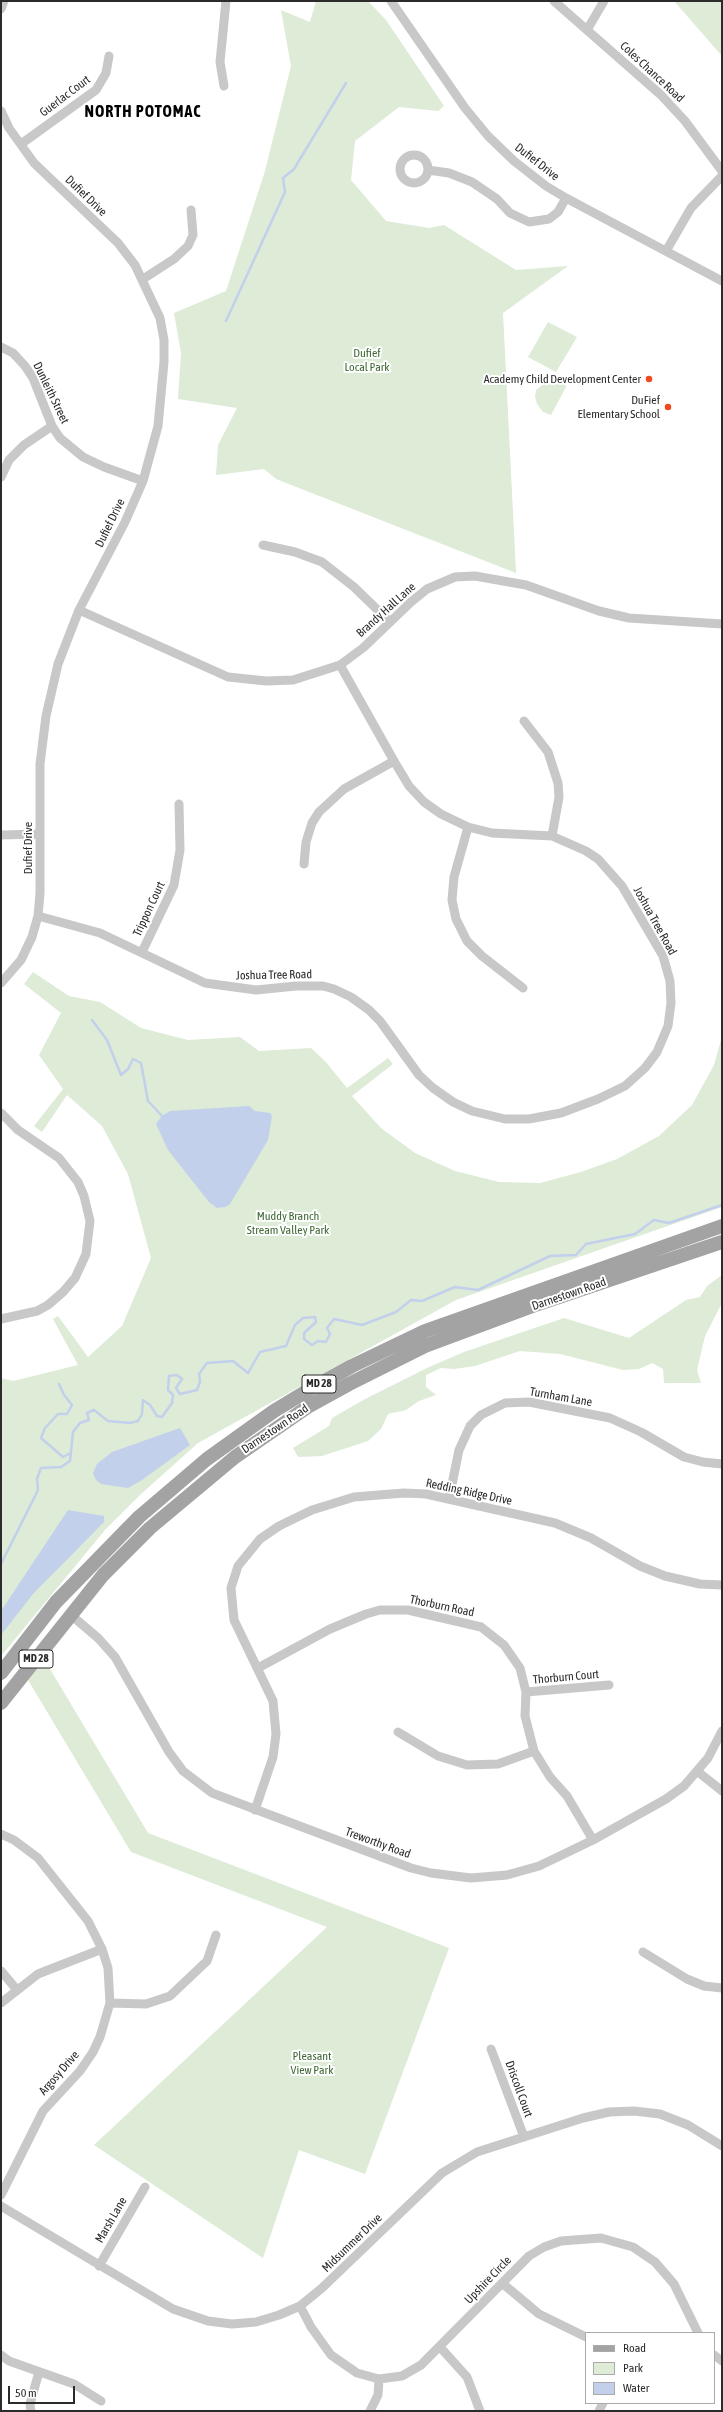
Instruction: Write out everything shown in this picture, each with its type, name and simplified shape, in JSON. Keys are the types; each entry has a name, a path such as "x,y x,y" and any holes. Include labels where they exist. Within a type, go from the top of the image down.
{"main road":[{"name":"Darnestown Road","path":"1,1673 56,1602 139,1517 207,1460 274,1411 352,1366 425,1331 722,1226"},
{"name":"Darnestown Road","path":"1,1703 71,1615 127,1550 197,1486 234,1457 309,1406 362,1377 425,1346 538,1304 722,1242"}],"street":[{"path":"1,9 4,1"},
{"path":"224,86 220,62 226,1"},
{"name":"Dufief Drive","path":"391,1 465,108 488,136 546,186 722,280"},
{"name":"Coles Chance Road","path":"554,1 661,95 684,120 722,171"},
{"path":"587,30 604,1"},
{"name":"Guerlac Court","path":"20,144 96,90 106,72 108,56"},
{"name":"Dufief Drive","path":"1,111 9,128 34,163 118,243 135,265 143,279 160,318 164,340 164,362 158,426 143,481 125,522 79,610 58,664 46,716 40,764 40,893 38,916 32,937 20,960 1,983"},
{"path":"428,170 449,173 472,182 497,199 510,213 530,222 549,219 558,212 566,198"},
{"path":"666,251 691,208 722,176"},
{"path":"143,279 174,259 188,246 193,235 192,210"},
{"name":"Dunleith Street","path":"1,347 14,353 33,378 52,426 60,438 83,457 104,467 143,481"},
{"path":"1,477 9,460 24,445 52,426"},
{"path":"263,545 295,552 322,562 354,587 390,622"},
{"name":"Brandy Hall Lane","path":"79,610 228,677 246,680 286,680 313,675 340,666 427,590 455,577 475,576 526,585 592,608 629,618 722,624"},
{"name":"Joshua Tree Road","path":"38,916 100,933 205,983 228,988 256,990 296,986 323,986 334,989 351,997 369,1010 419,1075 453,1102 472,1111 505,1119 529,1119 561,1113 598,1099 625,1086 645,1068 657,1052 668,1026 671,1003 670,981 663,956 622,886 598,859 586,851 552,836 492,833 468,827 440,814 424,802 409,786 340,666"},
{"path":"524,721 548,752 558,784 559,797 552,836"},
{"path":"304,864 306,842 312,823 319,812 344,790 394,761"},
{"name":"Trippon Court","path":"142,952 174,885 180,850 180,804"},
{"path":"468,827 454,877 452,900 456,919 467,941 482,956 523,988"},
{"path":"1,835 40,834"},
{"path":"1,1113 18,1130 59,1158 78,1182 84,1196 90,1221 90,1232 86,1254 75,1278 63,1292 48,1305 37,1311 1,1319"},
{"name":"Turnham Lane","path":"449,1499 459,1450 470,1426 481,1415 505,1403 529,1402 610,1418 641,1432 684,1457 703,1462 722,1464"},
{"name":"Redding Ridge Drive","path":"255,1810 273,1757 276,1734 273,1701 234,1620 230,1598 238,1566 260,1539 279,1526 312,1510 354,1497 404,1494 449,1499 555,1523 591,1538 640,1566 665,1576 700,1584 722,1585"},
{"name":"Thorburn Road","path":"258,1668 330,1629 366,1614 380,1610 408,1610 481,1627 504,1644 516,1660 520,1668 526,1692 525,1716 534,1751 550,1777 566,1796 593,1840"},
{"name":"Treworthy Road","path":"71,1615 98,1638 115,1657 169,1752 183,1771 212,1793 411,1868 431,1874 471,1878 507,1875 539,1866 593,1840 666,1799 684,1786 708,1758 722,1731"},
{"name":"Thorburn Court","path":"526,1692 609,1685"},
{"path":"398,1732 438,1756 467,1765 498,1764 534,1751"},
{"path":"697,1771 722,1791"},
{"name":"Argosy Drive","path":"1,1834 14,1840 38,1858 88,1921 102,1949 108,1968 110,2003 100,2037 93,2052 80,2071 43,2111 1,2195"},
{"path":"110,2003 146,2004 170,1996 207,1961 216,1935"},
{"path":"1,2004 38,1974 102,1949"},
{"path":"643,1952 687,1979 704,1986 722,1988"},
{"path":"1,1971 17,1990"},
{"name":"Driscoll Court","path":"491,2049 524,2136"},
{"name":"Midsummer Drive","path":"1,2206 173,2309 208,2321 232,2324 256,2322 279,2315 300,2306 322,2288 442,2173 477,2152 583,2118 609,2112 634,2111 660,2114 688,2125 722,2146"},
{"name":"Marsh Lane","path":"99,2266 145,2186"},
{"name":"Upshire Circle","path":"300,2306 311,2327 331,2355 357,2373 379,2379 402,2376 412,2372 440,2347 529,2256 544,2247 562,2240 595,2238 620,2242 644,2254 664,2272 674,2284 698,2332"},
{"path":"502,2283 539,2314 585,2337"},
{"path":"440,2347 467,2377 480,2411"},
{"path":"1,2355 9,2360 74,2384 101,2401"},
{"path":"31,2411 30,2404 40,2372"},
{"path":"370,2411 378,2395 379,2379"}],"green space":[{"name":"Dufief Local Park","path":"316,1 368,1 386,20 444,106 438,111 399,107 355,141 351,180 386,221 429,228 444,225 516,270 568,266 503,313 516,573 276,479 264,469 216,475 218,445 237,408 178,399 181,353 174,313 226,291 265,171 291,66 281,10 310,22"},
{"path":"674,1 722,1 722,56"},
{"path":"548,322 577,337 556,372 528,357"},
{"path":"552,381 565,384 566,387 551,415 543,412 537,404 535,397 536,390 546,382"},
{"name":"Muddy Branch Stream Valley Park","path":"33,972 69,996 100,1002 141,1028 188,1040 240,1037 259,1051 311,1048 326,1062 347,1088 388,1058 393,1064 352,1096 381,1128 415,1153 455,1171 499,1182 540,1183 581,1172 617,1159 659,1136 692,1105 714,1065 722,1036 722,1207 456,1300 198,1443 140,1495 105,1530 1,1656 1,1378 13,1381 78,1365 53,1319 58,1316 88,1357 122,1326 151,1258 128,1174 102,1126 67,1095 42,1132 34,1126 63,1089 39,1055 61,1013 24,984"},
{"path":"722,1275 722,1303 705,1336 697,1370 701,1383 664,1383 663,1369 652,1363 639,1369 623,1370 560,1354 520,1351 475,1366 454,1369 441,1368 426,1375 426,1387 436,1395 419,1401 406,1410 388,1414 381,1429 368,1441 322,1456 298,1457 293,1448 329,1426 332,1418 365,1399 427,1368 464,1352 564,1318 629,1338 686,1300 700,1297 707,1286"},
{"name":"Pleasant View Park","path":"44,1659 148,1833 449,1948 365,2174 299,2150 263,2258 94,2145 327,1927 131,1852 28,1680"}],"water":[{"path":"249,1106 255,1111 270,1113 272,1116 268,1140 230,1204 225,1207 217,1208 209,1202 168,1150 156,1124 162,1116 170,1111"},
{"path":"180,1428 190,1445 142,1480 128,1488 101,1484 96,1480 93,1473 97,1464 112,1452"},
{"path":"68,1510 104,1516 104,1522 33,1594 1,1635 1,1611"}],"waterway":[{"path":"226,321 285,192 283,178 294,169 346,83"},
{"path":"92,1020 107,1040 121,1075 128,1069 133,1059 141,1063 148,1101 162,1116"},
{"path":"1,1564 38,1490 37,1479 41,1468 61,1467 70,1461 73,1432 80,1423 89,1420 87,1413 94,1410 108,1421 130,1423 138,1421 142,1414 143,1400 150,1405 157,1416 162,1417 172,1403 173,1395 168,1390 169,1376 177,1375 182,1379 176,1388 180,1394 197,1390 200,1382 199,1374 207,1363 233,1361 248,1373 260,1352 286,1346 295,1325 303,1318 315,1317 316,1322 304,1333 304,1339 312,1345 318,1341 326,1342 330,1334 327,1328 334,1319 362,1325 396,1312 411,1300 422,1301 455,1287 478,1290 550,1256 576,1255 586,1244 635,1234 654,1220 669,1223 722,1205"},
{"path":"59,1384 64,1395 72,1405 67,1414 58,1414 45,1428 41,1438 63,1457 71,1453"}],"place":[{"name":"Academy Child Development Center","path":"649,379"},
{"name":"DuFief Elementary School","path":"668,407"}],"district":[{"name":"NORTH POTOMAC","path":"143,112"}]}
